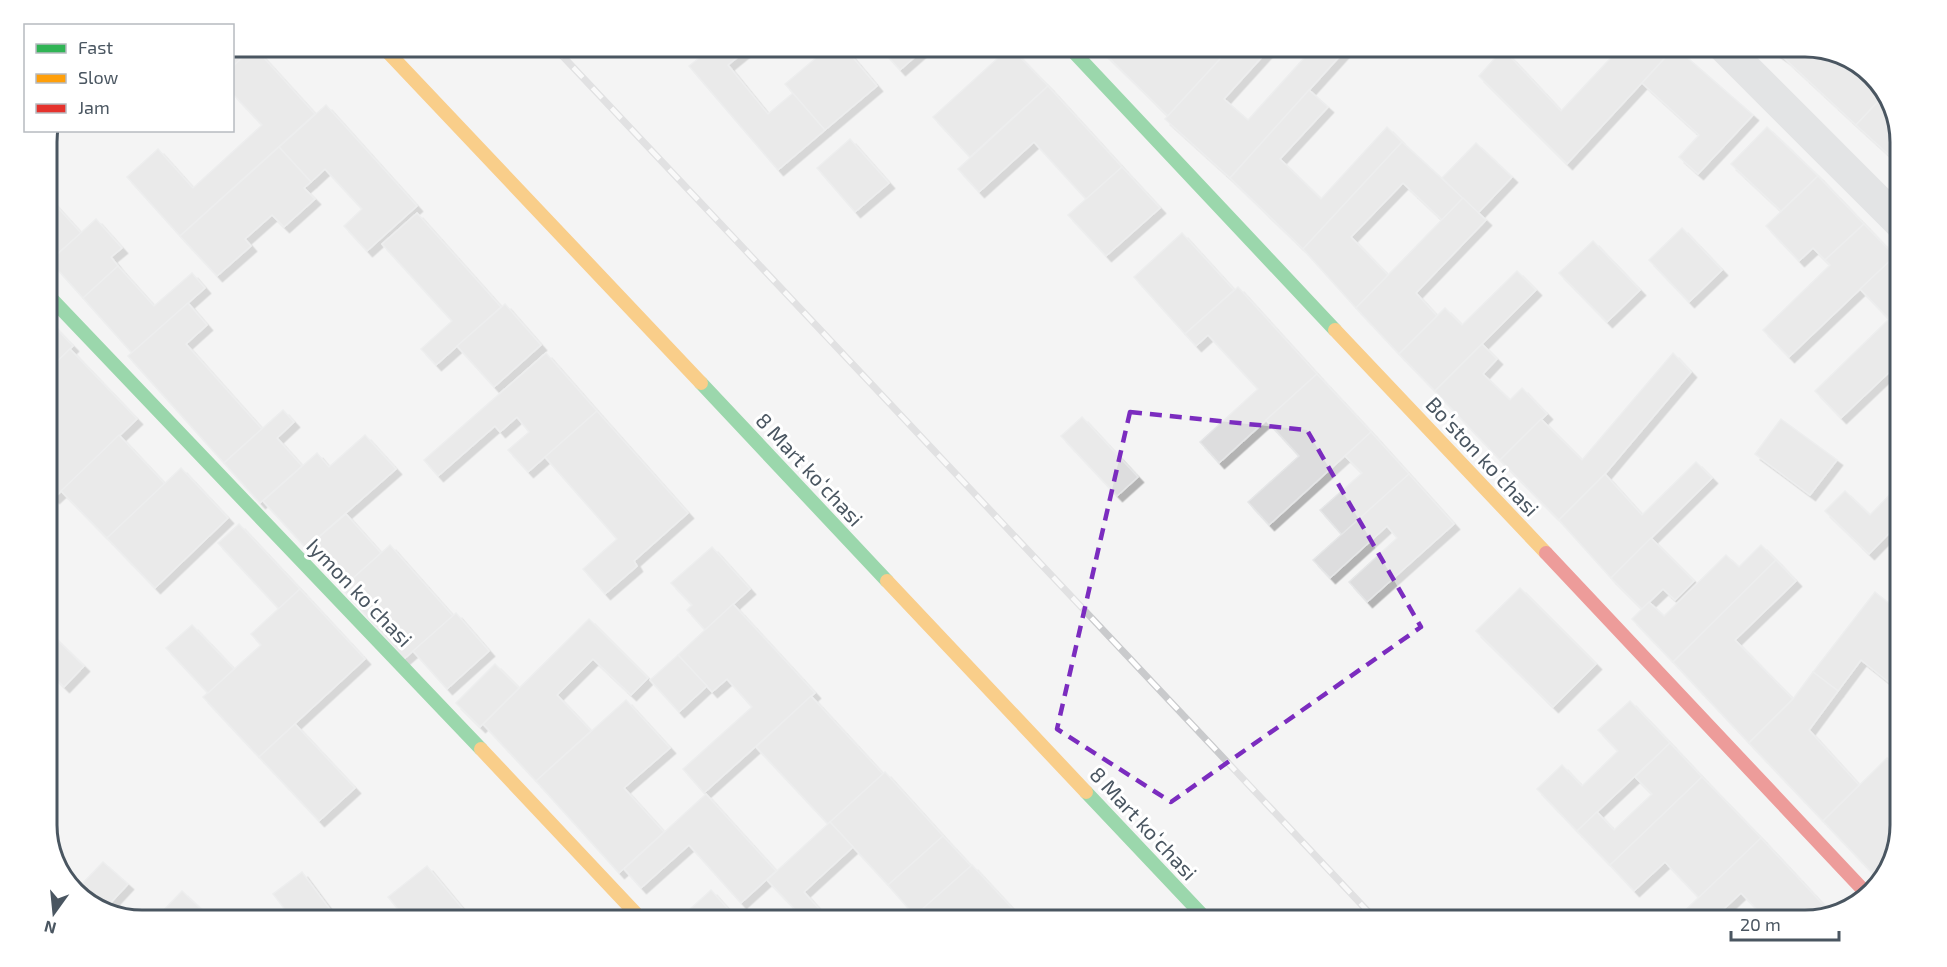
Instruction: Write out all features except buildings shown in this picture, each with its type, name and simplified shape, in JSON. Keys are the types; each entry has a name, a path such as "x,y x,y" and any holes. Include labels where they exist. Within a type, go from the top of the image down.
{"street":[{"name":"8 Mart koʻchasi","path":"393,57 1197,910"},
{"name":"Boʻston koʻchasi","path":"1079,57 1861,888"},
{"path":"1735,57 1890,213"},
{"name":"Iymon koʻchasi","path":"57,304 544,814 632,910"}],"highlighted area":[{"path":"1130,412 1307,430 1421,627 1171,802 1057,729"}],"railway":[{"path":"563,57 1367,910"}],"traffic: fast":[{"path":"1078,57 1335,330"},
{"path":"57,304 481,749"},
{"path":"701,383 887,581"},
{"path":"1086,792 1198,910"}],"traffic: slow":[{"path":"392,57 701,383"},
{"path":"1335,330 1546,553"},
{"path":"887,581 1086,792"},
{"path":"481,749 633,910"}],"traffic: jam":[{"path":"1546,553 1861,888"}]}
